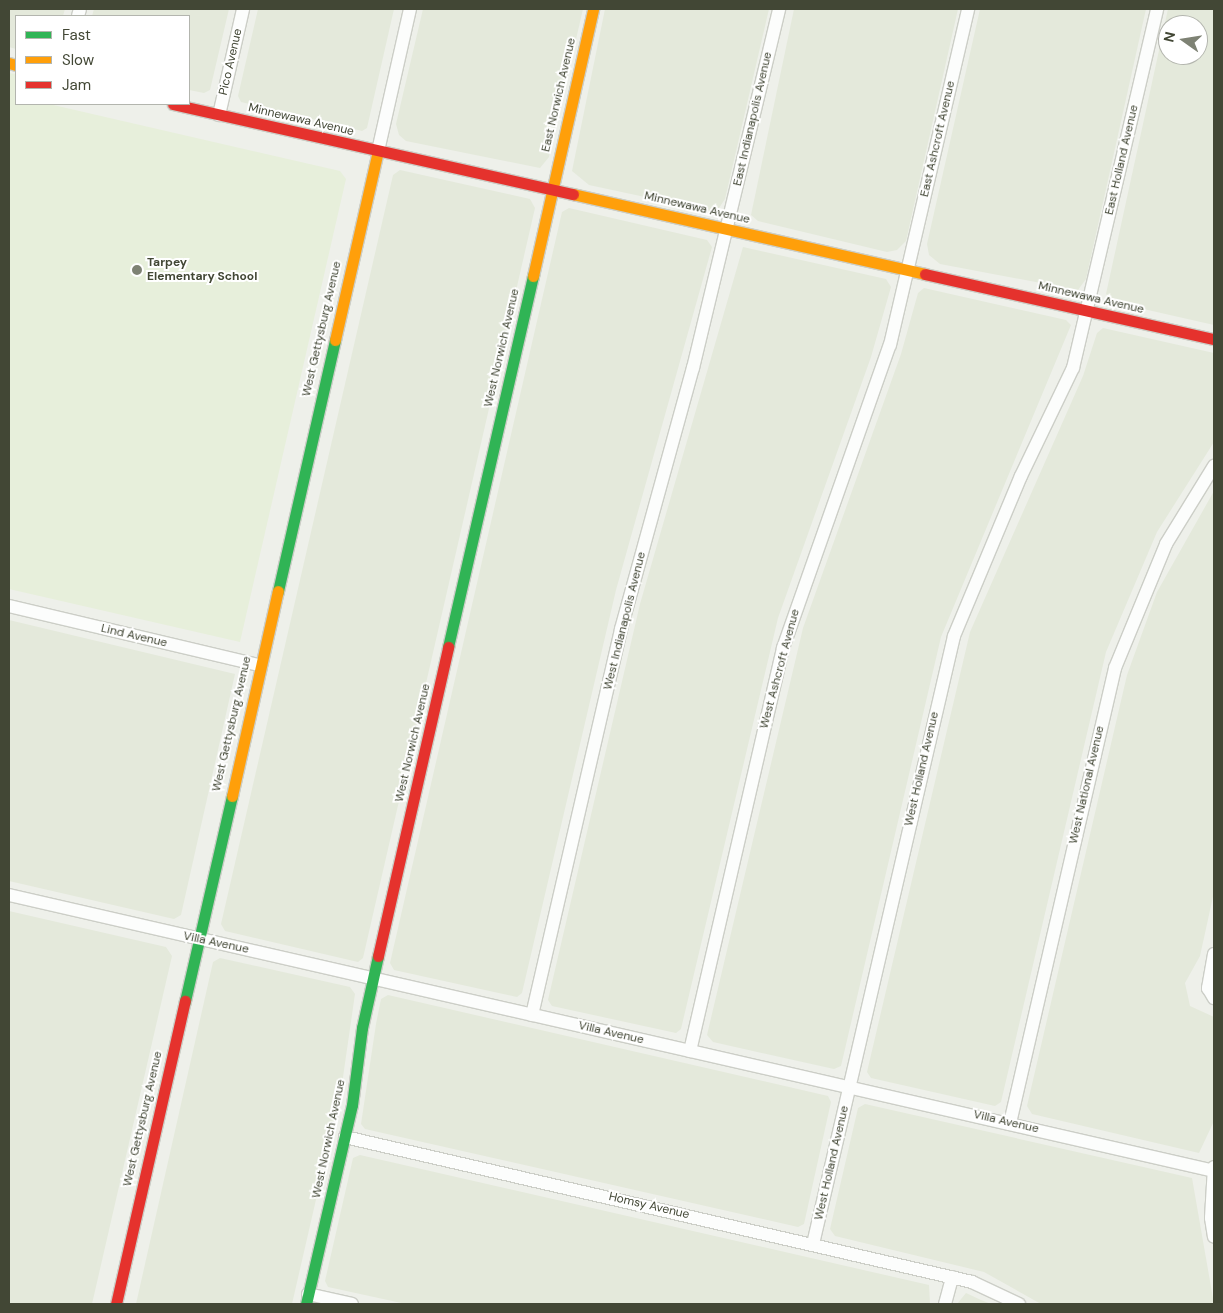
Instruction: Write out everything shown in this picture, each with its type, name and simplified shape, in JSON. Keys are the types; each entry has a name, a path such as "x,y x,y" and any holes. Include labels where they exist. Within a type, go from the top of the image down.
{"street":[{"name":"Pico Avenue","path":"219,115 243,9"},
{"path":"378,151 410,9"},
{"name":"East Norwich Avenue","path":"552,188 593,9"},
{"name":"East Indianapolis Avenue","path":"728,230 779,9"},
{"name":"East Ashcroft Avenue","path":"909,268 968,9"},
{"name":"East Holland Avenue","path":"1088,312 1157,9"},
{"name":"Minnewawa Avenue","path":"177,105 552,188 728,230 909,268 1088,312 1214,339"},
{"name":"West Gettysburg Avenue","path":"116,1304 259,665 378,151"},
{"name":"West Norwich Avenue","path":"307,1299 345,1137 373,980 552,188"},
{"name":"West Indianapolis Avenue","path":"532,1015 621,629 728,230"},
{"name":"West Ashcroft Avenue","path":"690,1051 783,648 890,345 909,268"},
{"name":"West Holland Avenue","path":"813,1244 954,636 1013,494 1073,368 1088,312"},
{"name":"West National Avenue","path":"1010,1123 1115,668 1166,544 1214,466"},
{"name":"Lind Avenue","path":"9,606 259,665"},
{"name":"Villa Avenue","path":"9,895 373,980 1214,1169"},
{"path":"1214,954 1208,988 1214,998"},
{"name":"Homsy Avenue","path":"345,1137 952,1277 993,1289 1019,1304"},
{"path":"1214,1169 1214,1237"},
{"path":"946,1304 952,1277"},
{"path":"307,1299 352,1304"}],"shaded area":[{"path":"9,9 65,9 63,15 15,15 15,49 9,47"},
{"path":"94,9 229,9 210,90 204,93 190,90 190,15 92,15"},
{"path":"258,9 394,9 367,128 362,131 241,102 238,96"},
{"path":"423,9 583,9 549,157 540,168 406,141 399,135 396,124"},
{"path":"605,9 769,9 725,199 719,208 710,211 589,185 572,171"},
{"path":"794,9 958,9 906,241 897,250 887,252 758,221 751,215"},
{"path":"980,9 1146,9 1086,279 1078,290 940,264 929,255 927,244"},
{"path":"1168,9 1214,9 1214,325 1117,303 1106,294 1158,55 1158,65 1208,65 1208,15 1167,15"},
{"path":"9,73 15,74 15,105 53,105 340,171 346,179 240,642 9,589"},
{"path":"400,170 530,199 535,208 363,958 358,962 225,931 221,924 393,175"},
{"path":"569,208 707,240 712,247 616,590 522,993 517,997 394,970 390,963 562,212"},
{"path":"743,247 886,279 891,287 871,357 778,618 681,1029 676,1033 552,1006 548,1000 640,604"},
{"path":"924,288 1066,320 1071,325 941,637 841,1066 834,1069 713,1042 707,1035 803,628 901,354 918,293"},
{"path":"1103,328 1214,353 1214,442 1157,532 1106,652 1001,1102 995,1106 871,1078 867,1072 970,632 1083,376 1097,333"},
{"path":"1214,491 1214,892 1200,956 1185,983 1190,1006 1214,1017 1214,1121 1199,1153 1032,1114 1027,1106 1127,675 1157,592"},
{"path":"9,620 235,674 181,915 174,919 9,881"},
{"path":"9,911 166,947 172,956 92,1304 9,1304"},
{"path":"220,958 350,987 355,994 341,1091 292,1304 136,1304 213,962"},
{"path":"388,995 828,1096 831,1102 804,1224 798,1227 365,1129 361,1124 376,1024 381,999"},
{"path":"865,1104 1192,1178 1214,1304 1041,1304 984,1272 835,1236 830,1229 858,1108"},
{"path":"360,1155 929,1285 930,1304 406,1304 328,1287 325,1281 353,1158"},
{"path":"966,1293 981,1300 991,1304 957,1304"}],"traffic: fast":[{"path":"448,647 533,276"},
{"path":"278,591 335,340"},
{"path":"185,1001 232,796"},
{"path":"306,1304 352,1105 362,1028 378,956"}],"traffic: slow":[{"path":"533,276 593,9"},
{"path":"9,63 15,65"},
{"path":"335,340 378,151"},
{"path":"573,194 925,274"},
{"path":"232,796 278,591"}],"traffic: jam":[{"path":"177,105 573,194"},
{"path":"925,274 1214,339"},
{"path":"378,956 448,647"},
{"path":"116,1304 185,1001"}],"place":[{"name":"Tarpey Elementary School","path":"137,270"}]}
